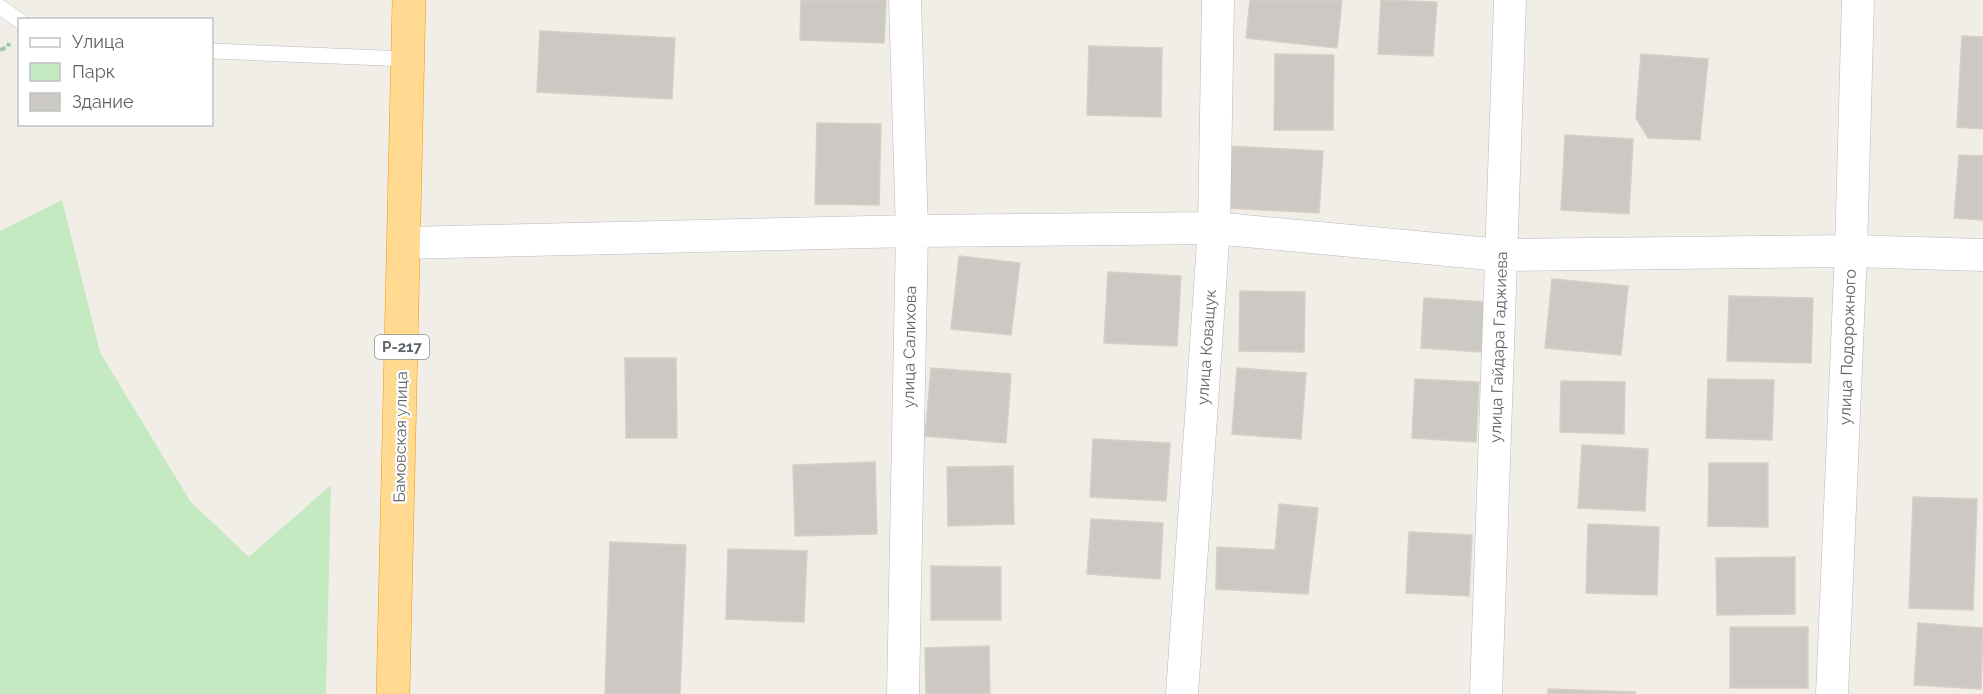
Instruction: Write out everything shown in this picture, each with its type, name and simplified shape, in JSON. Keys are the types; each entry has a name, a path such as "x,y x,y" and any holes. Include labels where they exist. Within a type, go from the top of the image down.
{"highway":[{"name":"Бамовская улица","path":"393,694 409,0"}],"street":[{"name":"улица Салихова","path":"903,694 912,231 906,0"},
{"name":"улица Коващук","path":"1182,694 1214,228 1218,0"},
{"name":"улица Гайдара Гаджиева","path":"1486,694 1510,0"},
{"name":"улица Подорожного","path":"1832,694 1851,251 1858,0"},
{"path":"404,243 912,231 1214,228 1501,255 1851,251 1983,255"}],"lane":[{"path":"0,7 18,20"},
{"path":"213,51 408,59"}],"green space":[{"path":"62,200 100,352 190,501 249,557 331,485 326,694 0,694 0,231"}],"building":[{"path":"801,0 886,0 884,43 800,40"},
{"path":"1250,0 1342,0 1337,48 1246,38"},
{"path":"1381,0 1437,2 1433,56 1378,54"},
{"path":"540,31 675,38 672,99 537,92"},
{"path":"1962,36 1983,37 1983,129 1957,127"},
{"path":"1089,46 1162,48 1161,117 1087,115"},
{"path":"1275,54 1334,55 1333,130 1274,130"},
{"path":"1641,54 1708,59 1700,140 1648,138 1636,118"},
{"path":"817,123 881,124 879,205 815,204"},
{"path":"1565,135 1633,139 1629,214 1561,210"},
{"path":"1229,146 1323,151 1319,213 1226,208"},
{"path":"1959,155 1983,156 1983,220 1954,218"},
{"path":"959,256 1020,263 1011,335 951,329"},
{"path":"1108,272 1181,276 1177,346 1104,343"},
{"path":"1552,279 1628,286 1621,355 1545,348"},
{"path":"1240,291 1305,292 1304,352 1239,351"},
{"path":"1729,296 1813,298 1811,363 1727,361"},
{"path":"1424,298 1485,302 1481,352 1421,348"},
{"path":"625,358 676,358 677,438 626,438"},
{"path":"931,368 1011,374 1006,443 925,436"},
{"path":"1237,368 1306,373 1301,439 1232,434"},
{"path":"1415,379 1479,382 1476,442 1412,438"},
{"path":"1708,379 1774,380 1772,440 1706,438"},
{"path":"1561,381 1625,382 1624,434 1560,432"},
{"path":"1093,439 1170,443 1166,501 1090,497"},
{"path":"1582,445 1648,449 1645,511 1578,508"},
{"path":"875,462 877,534 795,536 793,465"},
{"path":"1709,463 1768,463 1768,527 1708,526"},
{"path":"1013,466 1014,524 948,526 947,467"},
{"path":"1913,497 1977,499 1973,610 1909,608"},
{"path":"1279,504 1318,508 1308,594 1216,589 1217,547 1275,550"},
{"path":"1091,519 1163,523 1160,579 1087,574"},
{"path":"1588,524 1659,527 1657,595 1586,593"},
{"path":"1409,532 1472,535 1469,596 1406,593"},
{"path":"610,542 686,545 680,694 605,694"},
{"path":"728,549 807,551 804,622 726,619"},
{"path":"1795,557 1795,614 1717,615 1716,558"},
{"path":"931,566 1001,567 1001,620 931,620"},
{"path":"1918,623 1983,628 1981,689 1914,685"},
{"path":"1730,627 1808,627 1808,688 1730,688"},
{"path":"989,646 990,694 926,694 925,648"},
{"path":"1548,689 1635,692 1635,694 1548,694"}]}
